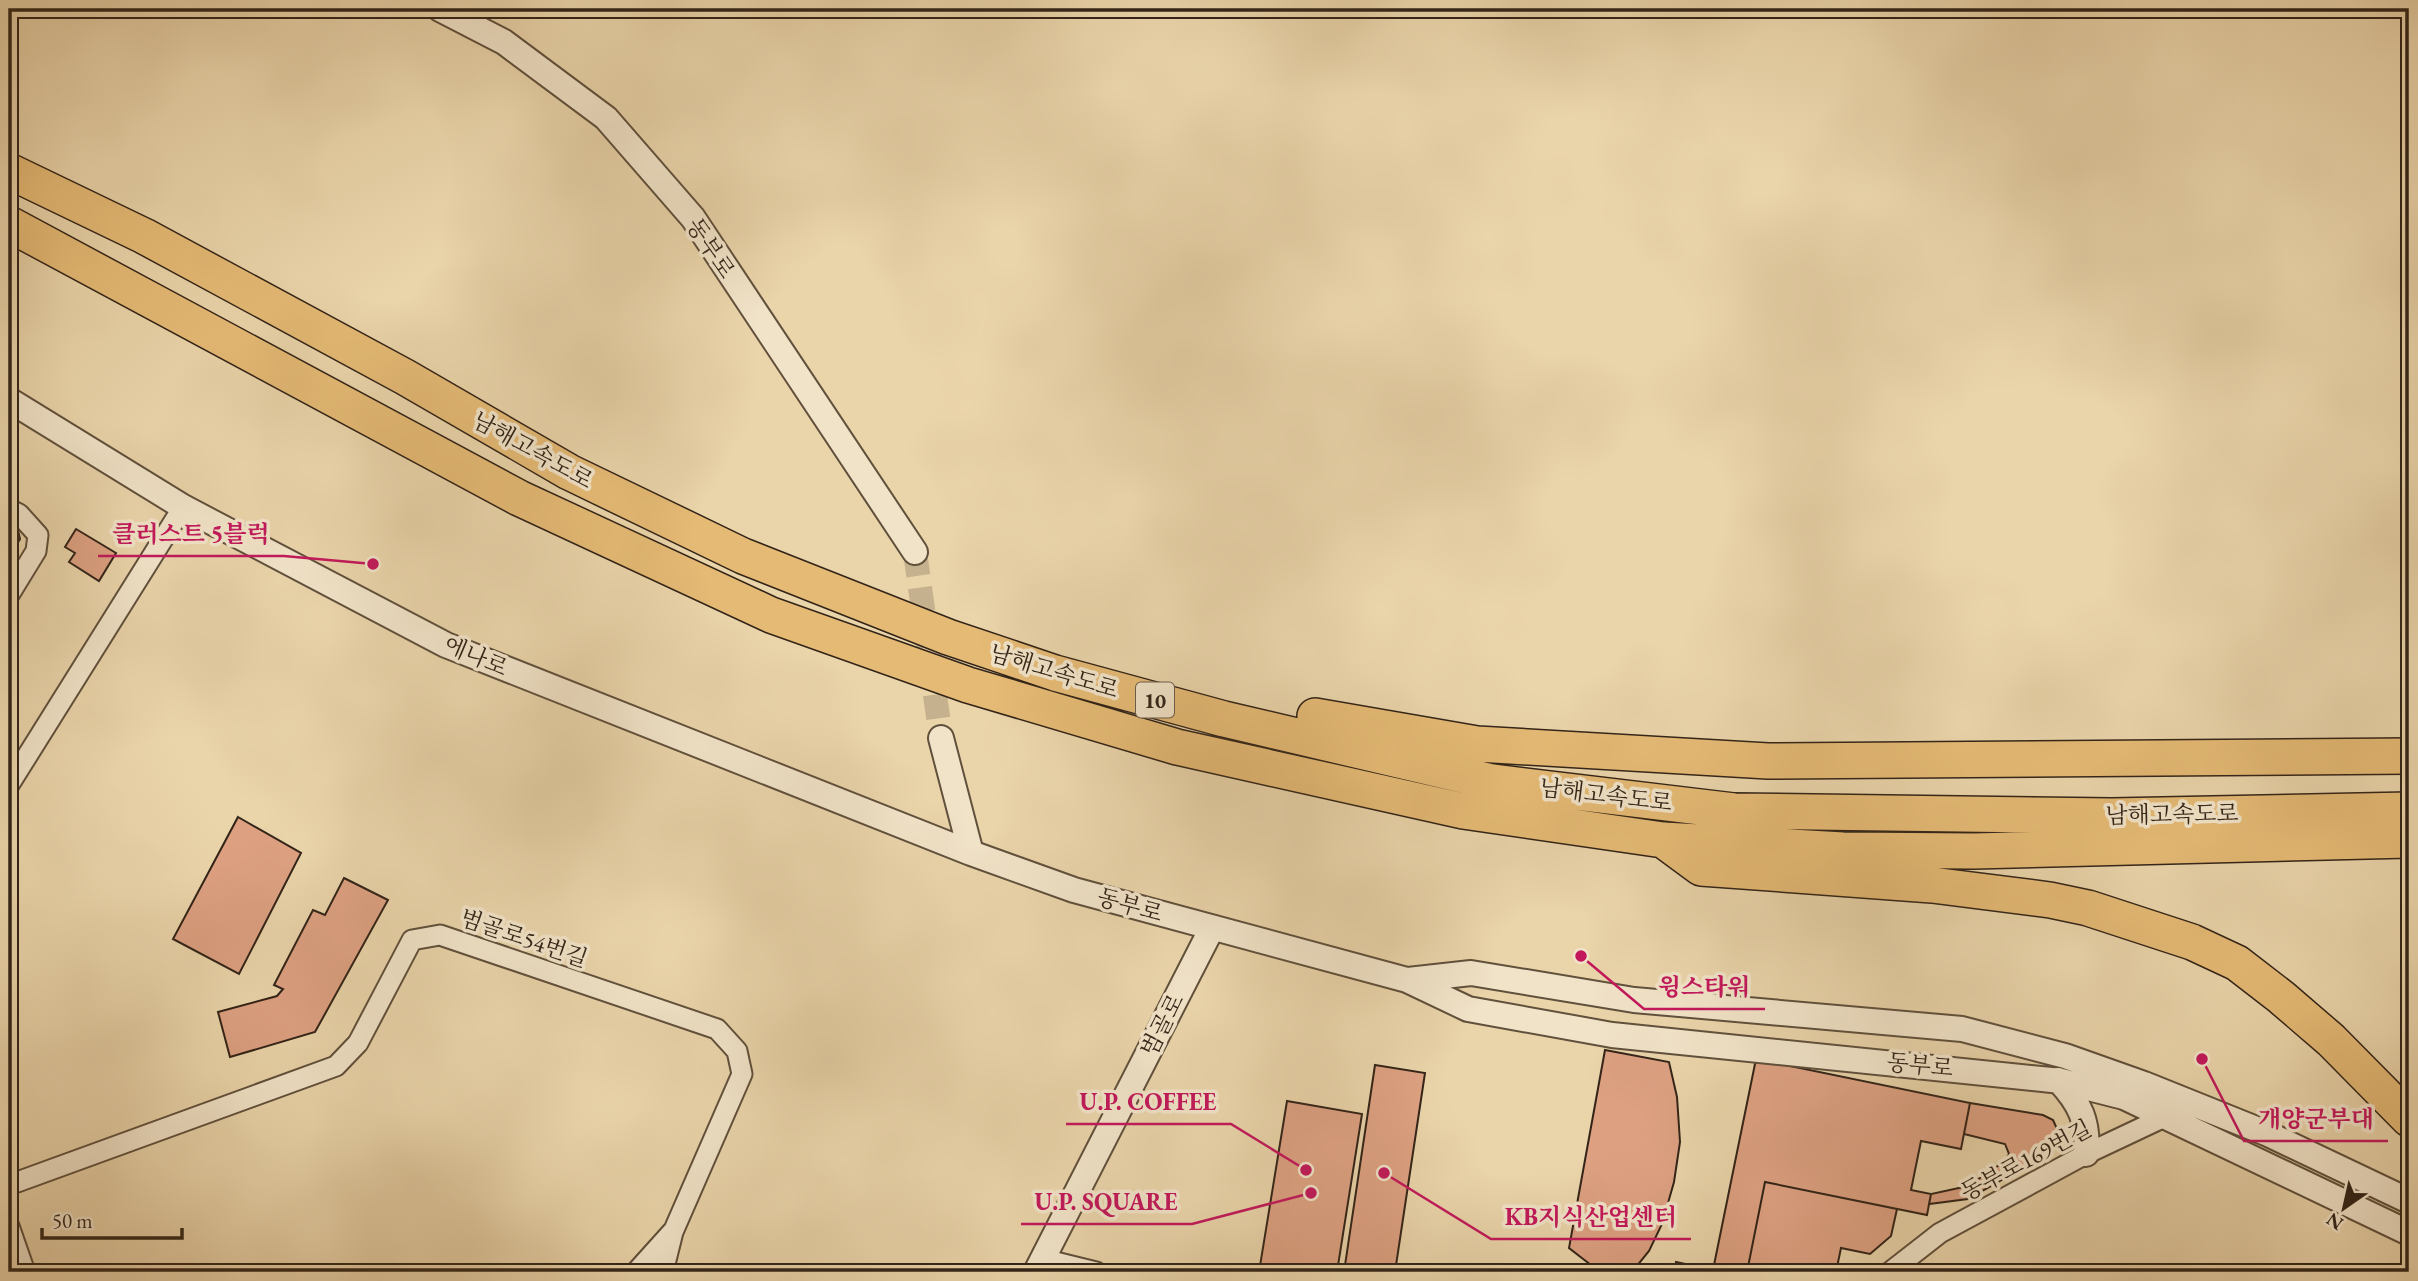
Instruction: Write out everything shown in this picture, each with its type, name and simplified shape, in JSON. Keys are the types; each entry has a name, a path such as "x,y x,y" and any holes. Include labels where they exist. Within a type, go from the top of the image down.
{"highway":[{"name":"남해고속도로","path":"9,171 144,236 405,377 569,472 743,556 948,637 1055,673 1224,719 1492,782 1734,811 2112,816 2409,810"},
{"name":"남해고속도로","path":"9,224 519,498 771,615 968,685 1177,747 1463,811 1663,841 1843,850 1974,851 2409,840"},
{"path":"1055,673 1131,672 1350,724 1477,744 1768,761 2409,756"},
{"path":"2186,758 2409,740"},
{"path":"1663,841 1701,867 1931,885 2050,900 2099,911 2192,942 2237,964 2281,997 2331,1040 2409,1119"}],"street":[{"name":"동부로","path":"440,9 515,50 547,72 615,128 693,218 915,552"},
{"name":"에나로","path":"9,400 183,507 446,645 971,853"},
{"path":"9,785 183,507"},
{"path":"9,509 19,514 38,535 36,551 9,595"},
{"path":"941,738 971,853"},
{"name":"동부로","path":"971,853 1074,890 1407,980 1468,1009 1612,1035 2058,1080 2124,1097 2409,1233"},
{"name":"범골로","path":"1039,1266 1212,928"},
{"name":"범골로54번길","path":"9,1185 336,1066 358,1043 412,940 440,935 716,1029 737,1051 742,1074 673,1232"},
{"name":"동부로","path":"1407,980 1471,973 1634,1000 1962,1030 2065,1056 2193,1104 2266,1133 2409,1201"},
{"path":"2058,1080 2074,1096 2084,1116 2088,1133 2086,1154"},
{"name":"동부로169번길","path":"1890,1272 1940,1233 2086,1154 2193,1104"},
{"path":"9,1226 25,1272"},
{"path":"636,1272 673,1232"},
{"path":"663,1272 673,1232"},
{"path":"1039,1266 1096,1272"}],"building":[{"path":"9,525 18,530 20,539 9,557"},
{"path":"76,529 116,553 99,581 69,562 75,553 65,547"},
{"path":"238,817 301,853 239,974 173,939"},
{"path":"344,878 388,900 315,1032 230,1057 218,1012 277,996 283,989 274,985 313,910 325,915"},
{"path":"1605,1050 1669,1062 1677,1097 1680,1142 1674,1182 1662,1224 1649,1251 1632,1272 1600,1272 1569,1248"},
{"path":"1756,1059 1970,1103 1961,1149 1921,1141 1911,1190 1931,1194 1927,1215 1765,1182 1747,1272 1674,1272 1676,1262 1713,1270"},
{"path":"1375,1065 1425,1073 1395,1272 1344,1272"},
{"path":"1287,1101 1362,1114 1337,1272 1259,1272"},
{"path":"1970,1103 2043,1115 2053,1120 2058,1131 2056,1144 2049,1153 1968,1199 1929,1204 1931,1194 1968,1186 2005,1161 2009,1154 2005,1144 1964,1134"},
{"path":"1765,1182 1897,1209 1891,1236 1870,1254 1841,1248 1836,1272 1747,1272"}],"tunnel":[{"path":"915,552 941,738"}],"place":[{"name":"클러스트 5블럭","path":"373,564"},
{"name":"윙스타워","path":"1581,956"},
{"name":"개양군부대","path":"2202,1059"},
{"name":"U.P. COFFEE","path":"1306,1170"},
{"name":"KB지식산업센터","path":"1384,1173"},
{"name":"U.P. SQUARE","path":"1311,1193"}]}
